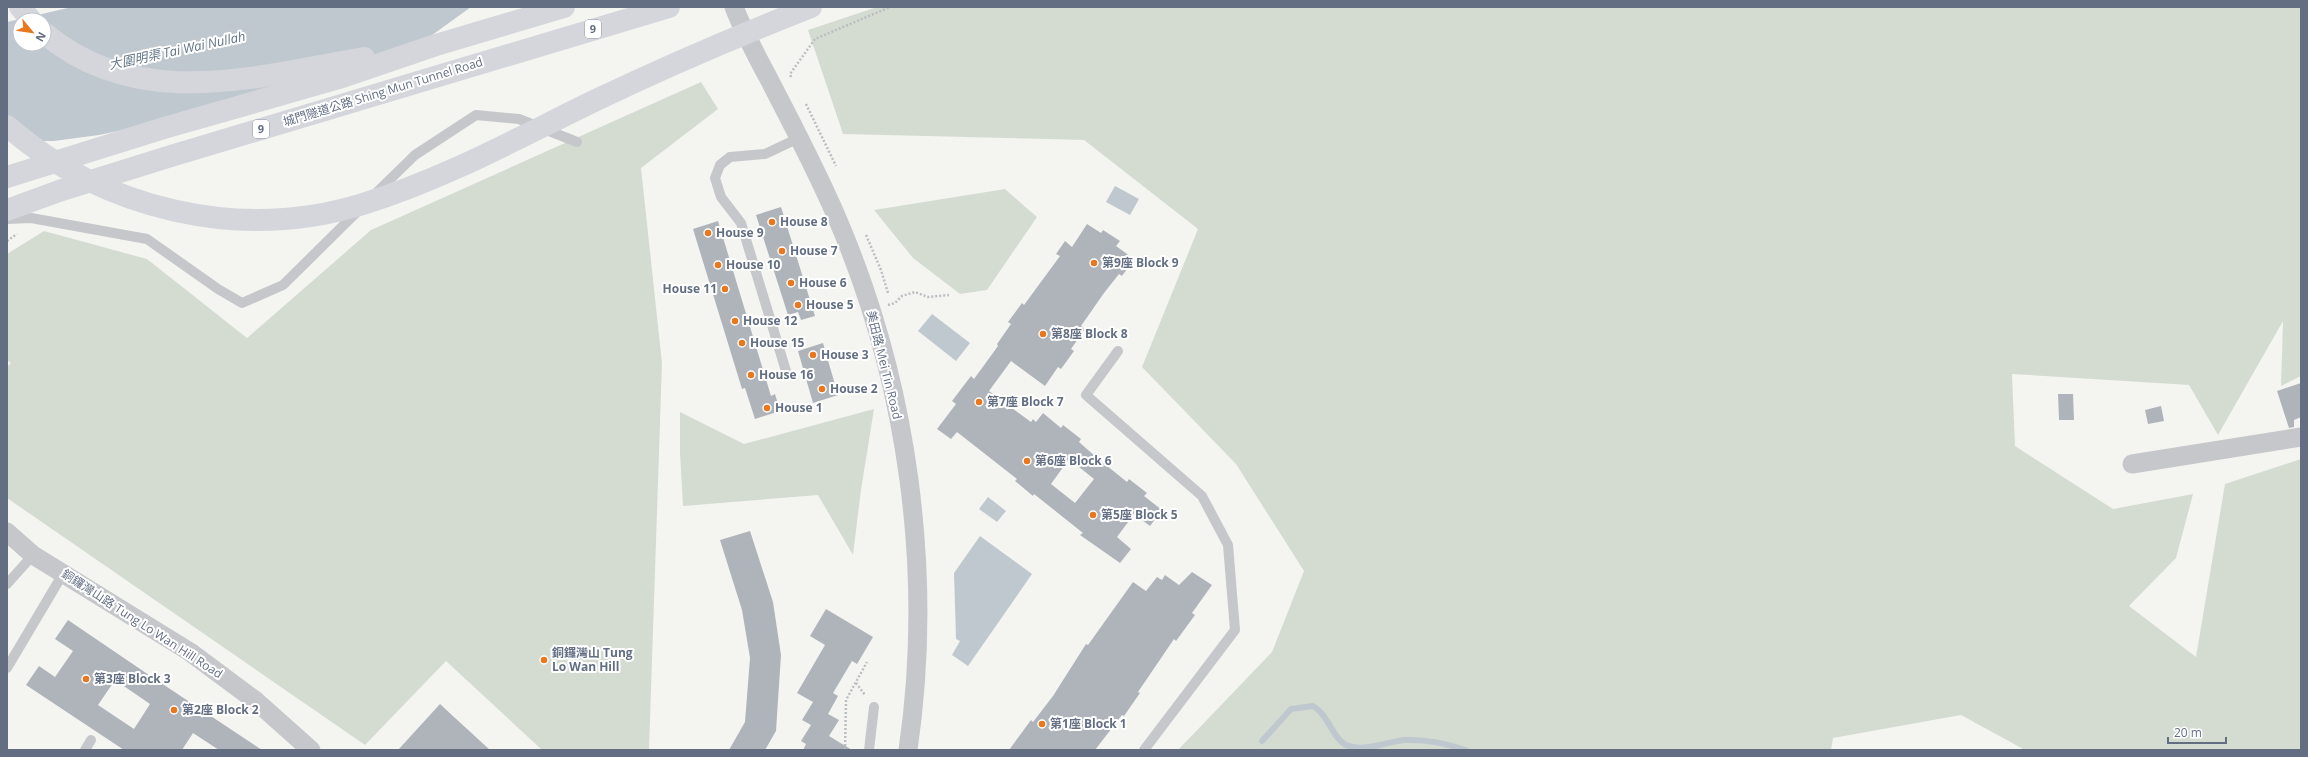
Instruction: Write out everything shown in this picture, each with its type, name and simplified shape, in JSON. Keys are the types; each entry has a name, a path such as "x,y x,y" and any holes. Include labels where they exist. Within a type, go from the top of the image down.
{"highway":[{"name":"9","path":"7,177 164,128 339,78 436,45 564,7"},
{"name":"城門隧道公路 Shing Mun Tunnel Road","path":"7,210 59,191 186,151 670,7"},
{"path":"7,126 35,149 83,178 105,189 149,205 187,214 228,219 296,218 362,205 441,175 602,97 780,19 811,7"},
{"path":"52,38 72,53 105,69 140,78 178,84 257,76 436,45"}],"street":[{"name":"美田路 Mei Tin Road","path":"734,7 837,218 859,275 882,350 898,421 912,515 918,601 917,673 908,750"},
{"path":"2132,464 2301,437"},
{"name":"銅鑼灣山路 Tung Lo Wan Hill Road","path":"7,532 33,555 64,572 190,652 256,701 311,750"}],"lane":[{"path":"7,219 27,218 147,239 218,289 242,303 283,284 415,155 476,115 519,119 577,142"},
{"path":"786,371 741,223 721,197 715,178 720,165 730,157 765,154 799,138"},
{"path":"1118,351 1086,395 1202,496 1228,545 1235,630 1144,750"},
{"path":"7,584 33,555"},
{"path":"7,668 64,572"},
{"path":"869,750 874,707"},
{"path":"85,750 91,740"}],"path":[{"path":"793,81 790,74 815,39 890,7"},
{"path":"804,101 838,169"},
{"path":"866,234 881,270 888,293"},
{"path":"884,307 895,303 902,296 915,292 928,297 949,295"},
{"path":"846,750 846,700 867,662"}],"shaded area":[{"path":"877,7 2301,7 2301,376 2281,386 2283,321 2218,435 2189,385 2012,374 2015,446 2113,509 2193,494 2176,558 2129,606 2196,657 2225,484 2301,459 2301,750 2025,750 1961,715 1833,738 1831,750 1178,750 1272,652 1304,571 1236,464 1142,367 1198,229 1084,140 843,134 808,30"},
{"path":"701,82 718,109 641,168 662,363 649,750 542,750 446,661 365,745 7,498 7,367 11,363 7,360 7,254 44,231 147,259 247,338 371,230"},
{"path":"1005,189 1037,217 987,290 960,294 913,258 874,210"},
{"path":"874,409 861,490 853,555 818,495 683,506 680,453 680,412 744,444"}],"water":[{"name":"大圍明渠 Tai Wai Nullah","path":"72,7 471,7 410,51 151,124 99,135 54,141 7,141 7,22 12,21 12,52 52,52 52,12 50,12"},
{"path":"1115,186 1139,199 1130,215 1106,202"},
{"path":"932,314 970,343 956,361 918,331"},
{"path":"988,497 1006,511 997,522 979,509"},
{"path":"980,536 1032,574 968,666 952,655 960,641 956,639 954,573"}],"building":[{"path":"781,207 815,316 801,320 798,312 788,315 756,215"},
{"path":"718,221 771,396 775,394 780,411 755,419 745,388 742,389 693,229"},
{"path":"1087,224 1101,233 1103,230 1120,241 1116,246 1134,259 1122,276 1119,274 1104,293 1081,326 1085,329 1071,349 1074,351 1061,369 1058,367 1045,386 1011,361 989,391 1031,422 1033,419 1036,422 1043,413 1061,428 1063,425 1081,439 1079,442 1096,457 1127,482 1129,479 1147,493 1144,496 1162,510 1150,526 1134,514 1117,537 1131,549 1120,563 1080,535 1083,533 1034,494 1033,496 1015,481 1017,479 957,432 951,439 937,429 956,404 952,401 971,376 974,379 998,346 997,344 1011,324 1008,322 1022,303 1024,305 1060,256 1056,254 1065,241 1072,247","holes":["1069,459 1094,479 1075,503 1051,484"]},
{"path":"823,343 838,395 813,403 798,351"},
{"path":"2301,383 2301,417 2294,420 2294,427 2289,428 2277,391"},
{"path":"2058,394 2073,394 2074,420 2059,420"},
{"path":"2161,406 2164,421 2148,424 2145,410"},
{"path":"750,531 773,602 781,655 776,731 765,750 729,750 745,722 750,658 742,610 720,540"},
{"path":"1192,572 1212,585 1192,613 1195,615 1176,641 1174,639 1138,692 1140,693 1124,716 1122,715 1095,750 1009,750 1031,720 1033,722 1053,696 1086,644 1088,645 1133,582 1146,591 1157,577 1162,580 1165,575 1179,585"},
{"path":"826,609 873,637 857,664 852,661 833,693 838,696 828,714 839,720 829,736 852,750 803,750 806,744 801,741 811,725 802,720 813,702 797,693 825,645 810,636"},
{"path":"68,620 262,750 219,750 193,733 182,750 124,750 26,685 39,666 55,677 73,651 55,639","holes":["115,680 150,704 134,729 98,705"]},
{"path":"440,704 454,717 490,750 398,750"}],"waterway":[{"path":"1262,741 1291,709 1313,706 1323,715 1341,742 1346,745 1360,748 1406,740 1421,740 1436,742 1466,750"}],"place":[{"name":"House 8","path":"772,222"},
{"name":"House 9","path":"708,233"},
{"name":"House 7","path":"782,251"},
{"name":"第9座 Block 9","path":"1094,263"},
{"name":"House 10","path":"718,265"},
{"name":"House 6","path":"791,283"},
{"name":"House 11","path":"725,289"},
{"name":"House 5","path":"798,305"},
{"name":"House 12","path":"735,321"},
{"name":"第8座 Block 8","path":"1043,334"},
{"name":"House 15","path":"742,343"},
{"name":"House 3","path":"813,355"},
{"name":"House 16","path":"751,375"},
{"name":"House 2","path":"822,389"},
{"name":"第7座 Block 7","path":"979,402"},
{"name":"House 1","path":"767,408"},
{"name":"第6座 Block 6","path":"1027,461"},
{"name":"第5座 Block 5","path":"1093,515"},
{"name":"銅鑼灣山 Tung Lo Wan Hill","path":"544,660"},
{"name":"第3座 Block 3","path":"86,679"},
{"name":"第2座 Block 2","path":"174,710"},
{"name":"第1座 Block 1","path":"1042,724"}]}
